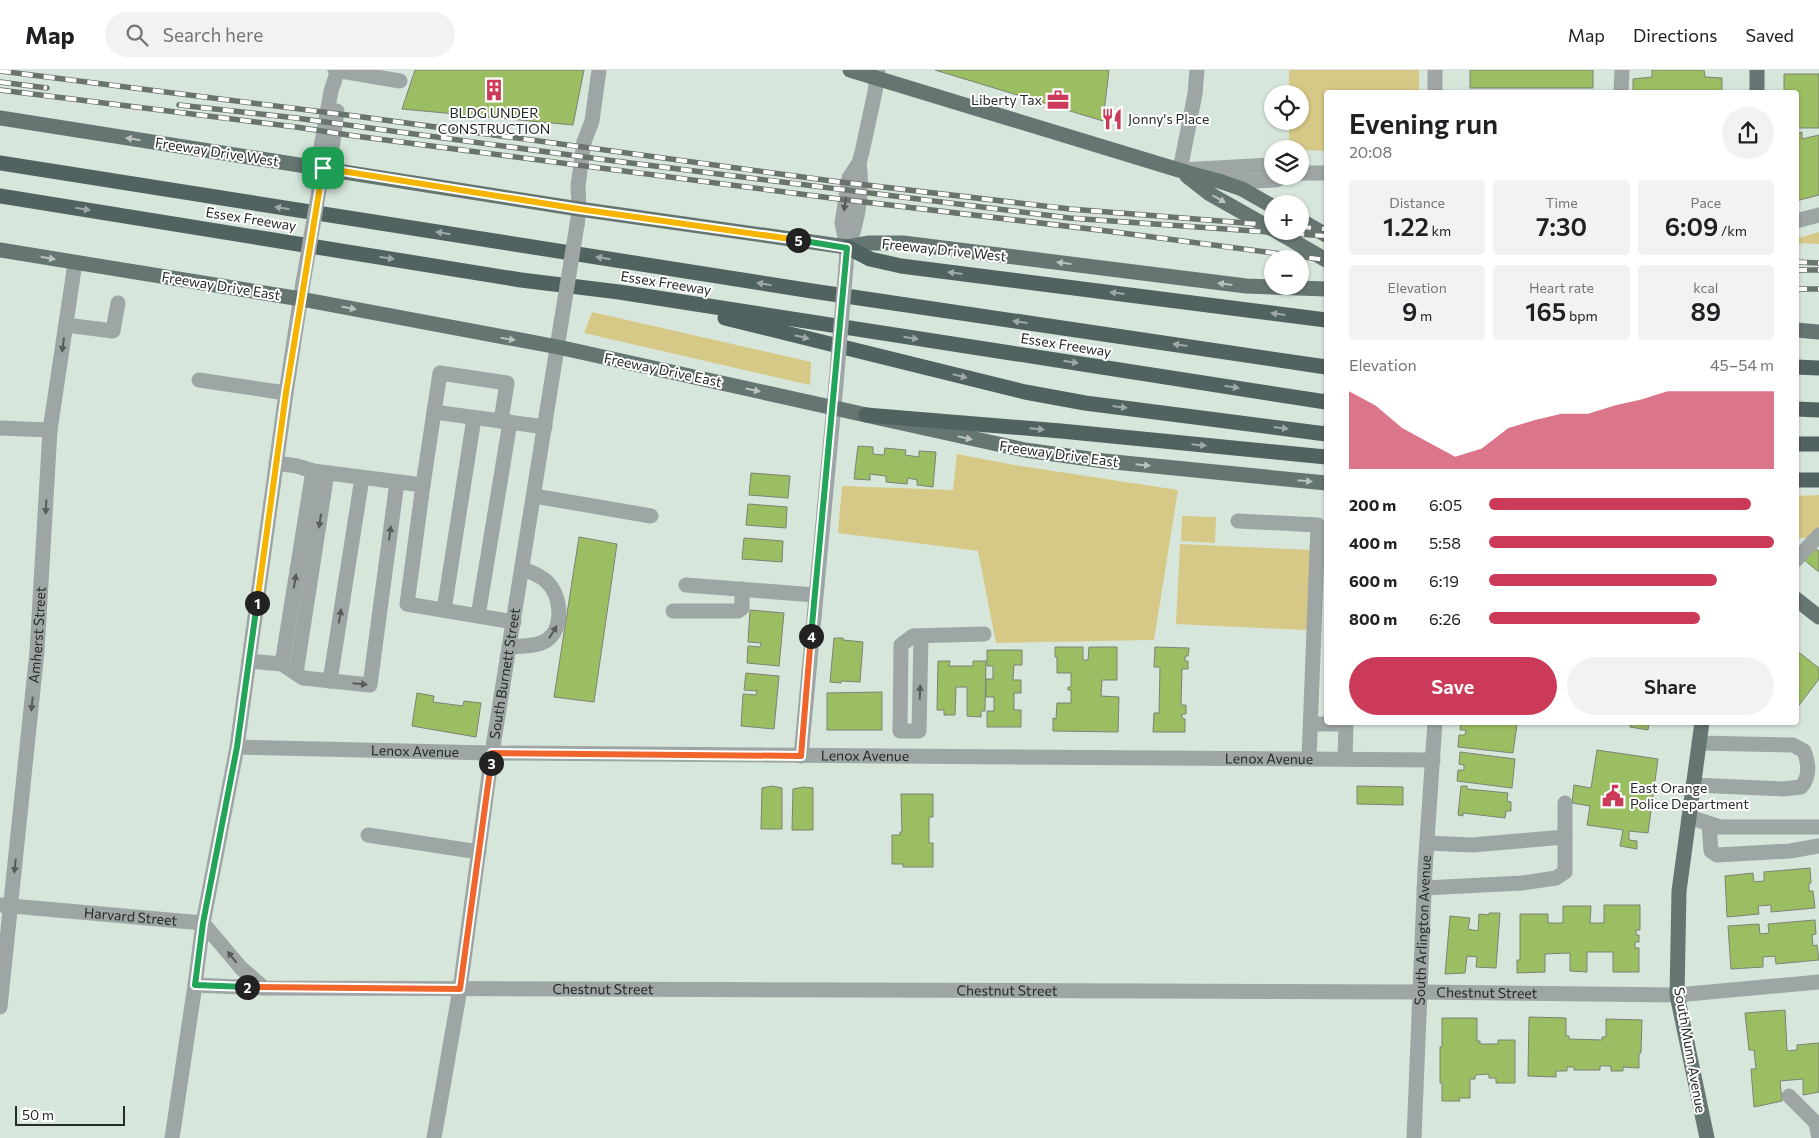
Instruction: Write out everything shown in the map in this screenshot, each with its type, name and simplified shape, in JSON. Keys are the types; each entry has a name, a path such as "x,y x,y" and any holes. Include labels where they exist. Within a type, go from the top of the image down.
{"highway":[{"name":"Essex Freeway","path":"0,163 831,294 1324,367"},
{"name":"Essex Freeway","path":"0,196 521,280 619,292 1324,402"},
{"path":"847,248 870,259 901,266 1324,320"},
{"path":"619,292 1040,395 1085,403 1324,434"},
{"path":"1799,367 1819,368"},
{"path":"1799,409 1819,410"},
{"path":"866,415 1062,431 1324,457"},
{"path":"1799,444 1819,444"},
{"path":"1799,480 1819,480"}],"main road":[{"path":"850,70 878,74 1222,182 1242,189 1264,201"},
{"path":"1757,70 1757,90"},
{"name":"Freeway Drive West","path":"0,118 579,209 847,248 869,243 904,243 1246,286 1324,288"},
{"path":"1180,170 1210,194 1264,224"},
{"path":"1309,225 1324,234"},
{"path":"1292,240 1324,259"},
{"name":"Freeway Drive East","path":"0,250 301,299 558,347 998,445 1104,461 1324,483"},
{"path":"1799,330 1819,332"},
{"path":"1799,601 1819,617"},
{"name":"South Munn Avenue","path":"1702,725 1678,911 1677,995 1707,1138"}],"street":[{"path":"172,1138 203,923 237,747 286,393 323,168 320,153 331,91 337,70 400,81"},
{"name":"South Burnett Street","path":"434,1138 460,989 492,753 577,225 579,209 578,186 584,142 592,121 599,70"},
{"path":"1197,70 1195,94 1180,170 1264,165"},
{"path":"1435,70 1435,90"},
{"path":"1621,90 1622,70"},
{"path":"801,756 846,266 847,248 842,223 849,178 859,163 878,74"},
{"path":"1309,172 1324,173"},
{"path":"1222,182 1264,180"},
{"path":"1799,220 1819,215"},
{"name":"Amherst Street","path":"0,1007 5,906 37,651 50,430 76,263"},
{"path":"66,325 113,331 118,303"},
{"path":"407,604 422,485 440,373 507,383 505,422 478,616"},
{"path":"199,380 286,393"},
{"path":"434,412 545,427"},
{"path":"444,610 474,418"},
{"path":"0,428 50,430"},
{"path":"276,463 320,472 422,485"},
{"path":"282,664 320,472"},
{"path":"296,673 320,472"},
{"path":"330,681 362,478"},
{"path":"249,662 282,664 303,678 370,685 397,482"},
{"path":"534,496 651,516"},
{"path":"1238,521 1318,524 1321,626 1311,724 1310,759"},
{"path":"1799,557 1819,535"},
{"path":"509,647 536,644 547,640 554,632 558,622 559,605 546,581 522,568"},
{"path":"686,585 815,595"},
{"path":"673,611 738,610 743,605 742,589"},
{"path":"381,601 514,622"},
{"path":"921,636 919,731 900,731 902,644 912,636 984,634"},
{"path":"1311,724 1324,724"},
{"path":"1345,759 1346,725"},
{"name":"South Arlington Avenue","path":"1414,1138 1424,888 1435,725"},
{"path":"908,756 909,731"},
{"path":"1693,785 1783,789 1801,787 1807,781 1808,762 1804,752 1793,745 1699,743"},
{"name":"Lenox Avenue","path":"237,747 492,753 1433,760"},
{"path":"1424,888 1522,883 1556,878 1565,872 1565,802"},
{"path":"1689,817 1720,827 1819,827"},
{"path":"1710,824 1711,851 1717,855 1790,851 1819,846"},
{"path":"368,835 478,852"},
{"path":"1427,843 1472,845 1565,838"},
{"name":"Harvard Street","path":"5,906 203,923"},
{"path":"203,923 241,968 264,988"},
{"name":"Chestnut Street","path":"195,985 264,988 1420,992 1677,995 1819,982"},
{"path":"1789,1096 1816,1123 1818,1138"}],"shaded area":[{"path":"1289,70 1419,70 1419,90 1324,90 1324,151 1309,150 1309,140 1289,140 1289,130 1309,130 1309,85 1289,85"},
{"path":"1819,232 1819,244 1799,243 1799,238"},
{"path":"592,312 811,362 810,385 584,333"},
{"path":"957,454 1014,465 1178,490 1154,640 996,643 978,551 838,533 842,486 953,490"},
{"path":"1819,495 1819,538 1799,538 1799,496"},
{"path":"1182,516 1216,517 1215,543 1181,541"},
{"path":"1180,544 1311,550 1307,630 1176,624"}],"building":[{"name":"BLDG UNDER CONSTRUCTION","path":"415,70 584,70 573,125 402,109"},
{"path":"935,70 1109,70 1103,121"},
{"path":"1470,70 1593,70 1593,88 1470,88"},
{"path":"1652,70 1704,70 1705,77 1722,78 1722,90 1633,90 1633,79 1652,77"},
{"path":"1784,74 1819,74 1819,128 1799,128 1799,90 1784,90"},
{"path":"1802,132 1802,139 1819,135 1819,195 1799,200 1799,133"},
{"path":"858,446 873,447 873,454 884,455 885,448 906,450 905,455 919,457 919,451 936,452 933,487 917,485 917,480 908,478 907,484 886,482 886,476 870,474 870,480 854,479"},
{"path":"751,473 790,476 788,498 749,495"},
{"path":"748,504 787,507 786,528 746,525"},
{"path":"579,537 617,544 594,702 554,697"},
{"path":"744,538 783,541 782,562 742,559"},
{"path":"1813,547 1819,551 1819,572 1803,559"},
{"path":"750,610 784,613 779,666 747,663 748,646 760,647 761,643 748,642"},
{"path":"834,638 863,642 860,682 830,682"},
{"path":"1055,647 1083,647 1083,660 1088,660 1089,647 1117,647 1117,680 1102,680 1101,696 1119,697 1118,732 1053,731 1053,718 1056,719 1057,703 1071,703 1071,690 1068,690 1068,687 1071,687 1071,673 1057,673"},
{"path":"1155,647 1189,648 1188,656 1185,656 1185,661 1188,661 1188,669 1182,669 1181,705 1186,705 1186,714 1182,714 1182,718 1185,719 1185,732 1153,732 1154,713 1159,713 1160,667 1154,667"},
{"path":"987,650 1022,650 1022,665 1014,665 1013,680 1021,680 1021,693 1014,693 1014,710 1021,710 1021,727 987,727 987,711 994,711 994,697 986,697 986,679 993,679 993,666 987,666"},
{"path":"1799,652 1819,668 1819,679 1799,705"},
{"path":"938,661 950,661 949,666 973,666 973,661 986,661 985,711 981,711 981,717 967,716 967,687 956,687 955,715 944,715 944,710 937,710"},
{"path":"746,673 779,676 774,729 741,726 743,694 756,695 757,691 744,690"},
{"path":"882,692 882,730 827,730 827,693"},
{"path":"417,693 434,696 433,702 463,706 464,701 481,703 476,737 412,726"},
{"path":"1461,725 1517,725 1513,753 1458,747 1459,735 1465,735 1466,730 1460,730"},
{"path":"1630,725 1649,725 1648,730 1630,727"},
{"name":"East Orange Police Department","path":"1597,750 1658,759 1648,833 1629,831 1629,840 1637,841 1637,849 1620,846 1623,830 1587,825 1590,806 1572,803 1574,785 1591,788"},
{"path":"1460,752 1515,759 1512,788 1457,781 1458,770 1464,770 1464,765 1459,764"},
{"path":"772,786 782,788 782,829 761,829 762,788"},
{"path":"1357,786 1403,787 1403,805 1357,804"},
{"path":"1461,786 1467,786 1467,789 1508,793 1507,801 1511,802 1511,811 1506,811 1505,818 1463,813 1463,816 1458,815"},
{"path":"813,788 813,830 792,830 793,789"},
{"path":"901,794 933,794 933,817 929,817 929,843 933,843 933,867 903,867 903,864 892,864 892,835 900,835 900,832 902,832"},
{"path":"1810,868 1811,883 1809,883 1809,891 1813,891 1815,908 1771,912 1771,905 1758,906 1759,914 1727,917 1725,876 1753,873 1754,882 1764,881 1764,872"},
{"path":"1604,905 1640,905 1640,930 1636,930 1636,935 1639,935 1639,942 1635,942 1635,948 1639,948 1639,972 1613,972 1613,952 1587,952 1587,972 1570,971 1570,953 1545,954 1545,972 1517,973 1517,960 1520,960 1520,914 1548,914 1548,923 1563,923 1563,906 1591,906 1590,923 1604,923"},
{"path":"1489,913 1500,913 1496,968 1476,967 1477,957 1467,956 1465,973 1445,974 1450,916 1470,918 1468,929 1478,931 1479,914 1489,915"},
{"path":"1815,920 1816,934 1812,935 1813,946 1817,945 1819,960 1776,964 1775,956 1763,957 1763,967 1731,969 1728,926 1759,924 1760,934 1769,933 1768,924"},
{"path":"1785,1010 1787,1051 1797,1050 1797,1045 1819,1043 1819,1092 1803,1095 1803,1079 1780,1081 1782,1101 1754,1107 1751,1069 1756,1069 1754,1050 1749,1050 1745,1013"},
{"path":"1529,1017 1566,1018 1566,1036 1569,1036 1569,1039 1602,1040 1602,1037 1606,1037 1606,1019 1642,1020 1639,1068 1623,1067 1623,1071 1611,1071 1611,1066 1600,1066 1600,1070 1574,1070 1574,1067 1567,1067 1567,1071 1556,1071 1556,1077 1528,1076"},
{"path":"1442,1018 1477,1018 1477,1041 1480,1041 1480,1044 1498,1044 1498,1040 1515,1040 1515,1083 1496,1083 1496,1078 1489,1078 1489,1074 1475,1075 1475,1079 1470,1079 1470,1098 1459,1098 1460,1101 1442,1101 1440,1047 1442,1047"}],"railway":[{"path":"0,71 355,116 832,181 1070,209 1258,224"},
{"path":"0,82 47,88"},
{"path":"0,90 1324,260"},
{"path":"179,105 296,118 607,160 1069,218 1324,236"},
{"path":"1309,228 1324,229"},
{"path":"1799,262 1819,263"},
{"path":"1799,270 1819,270"},
{"path":"1799,289 1819,289"}],"place":[{"name":"BLDG UNDER CONSTRUCTION","path":"494,90"},
{"name":"Liberty Tax","path":"1058,100"},
{"name":"Jonny's Place","path":"1112,119"},
{"name":"East Orange Police Department","path":"1613,796"}],"route":[{"path":"323,168 579,209 847,248 801,756 492,753 460,989 264,988 195,985 203,923 237,747 286,393 323,168"}]}
